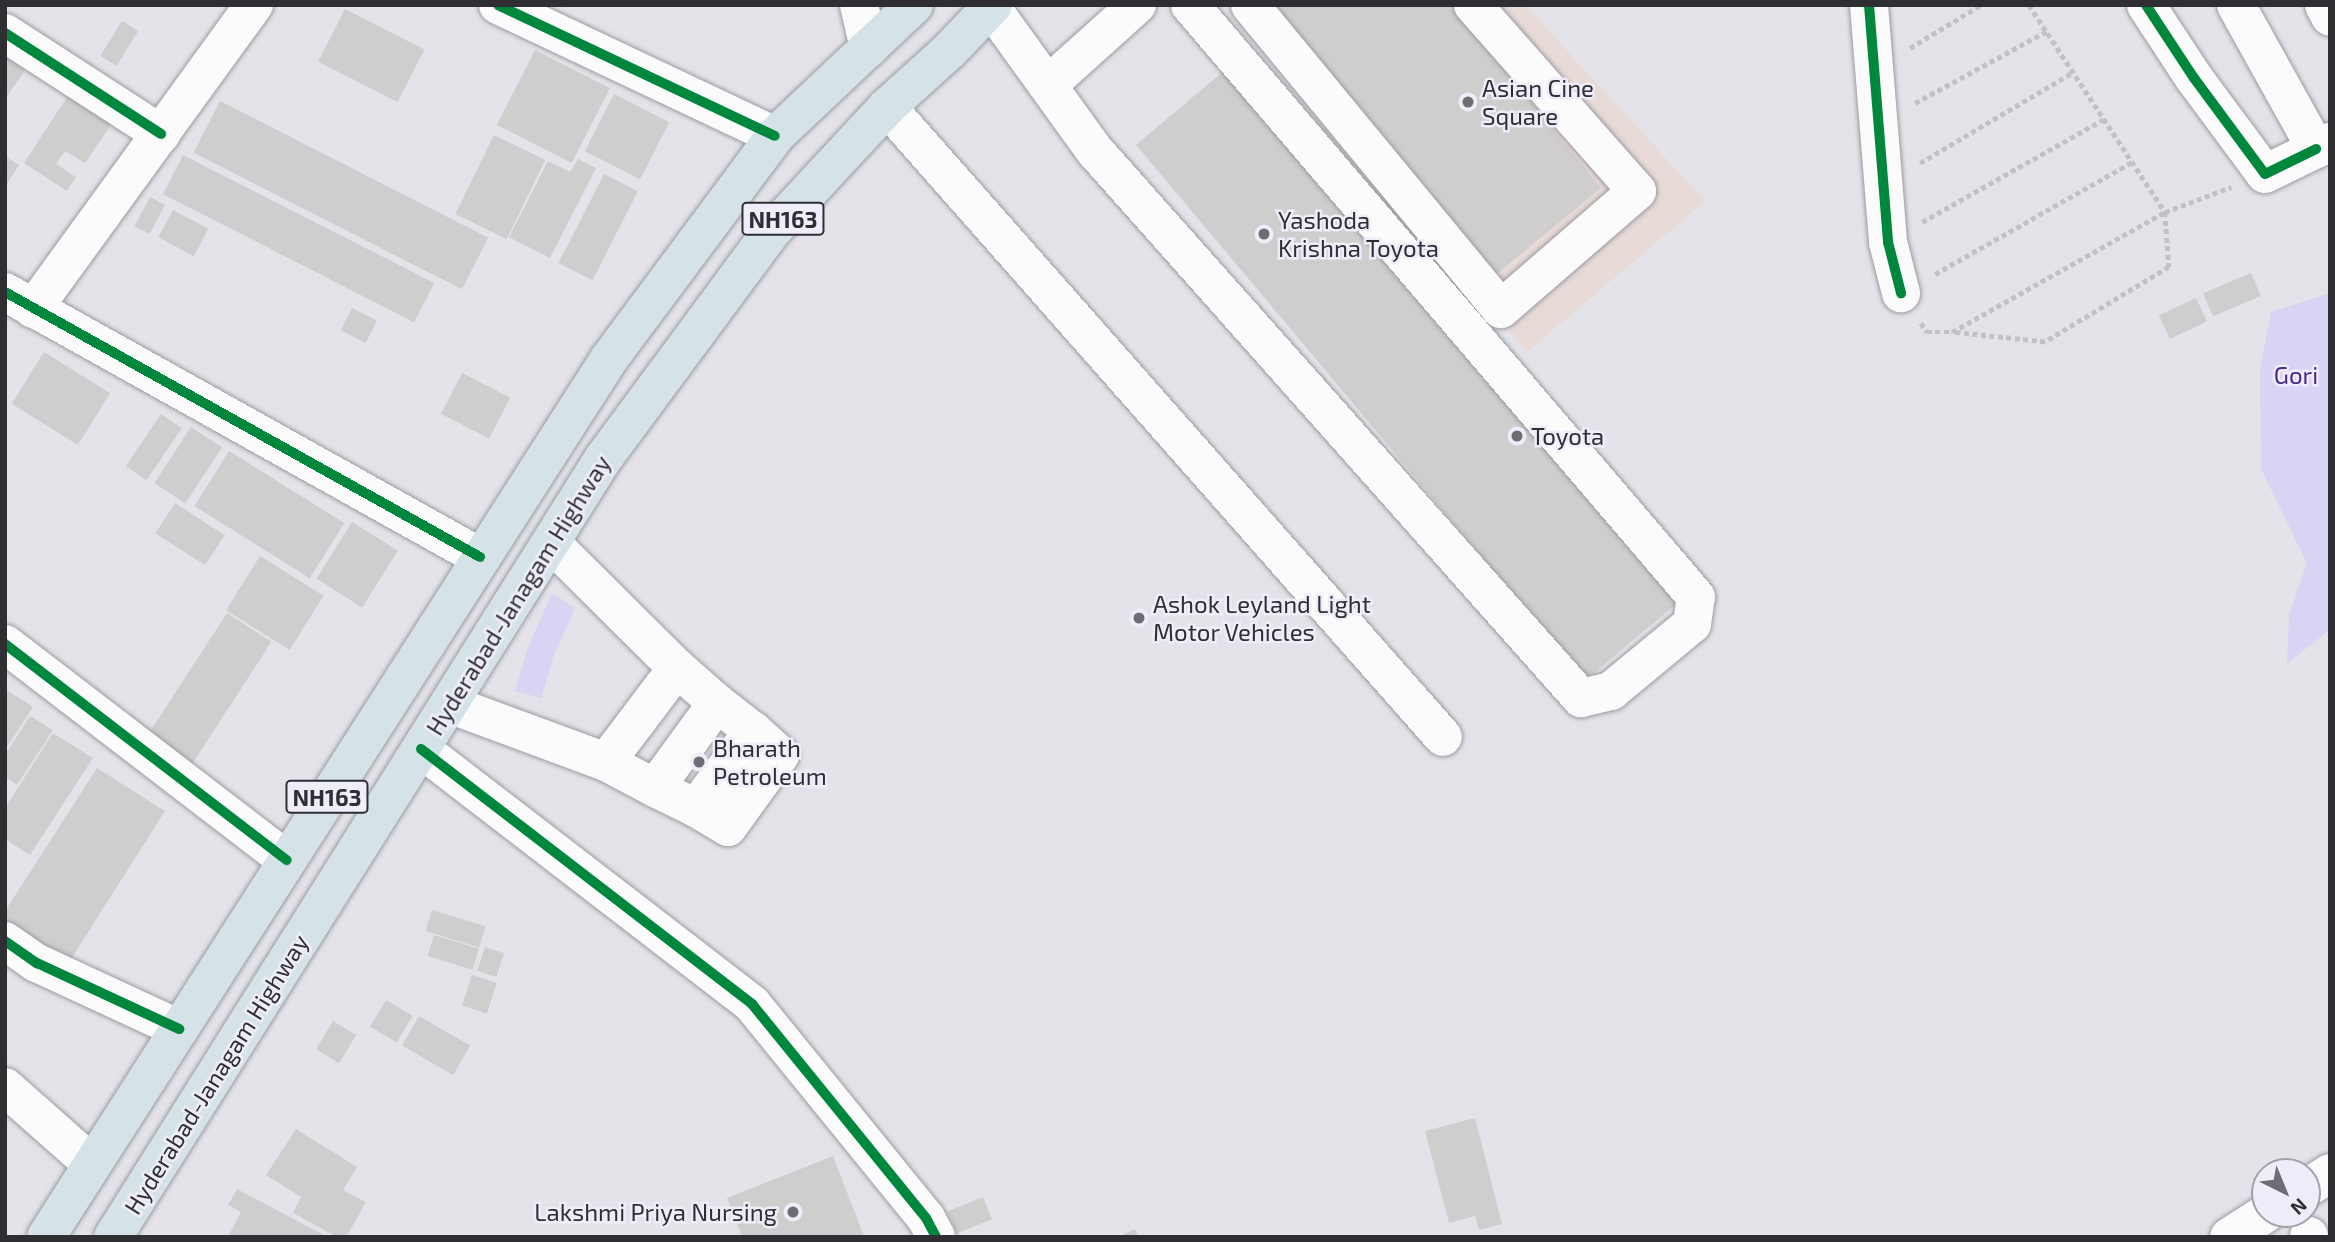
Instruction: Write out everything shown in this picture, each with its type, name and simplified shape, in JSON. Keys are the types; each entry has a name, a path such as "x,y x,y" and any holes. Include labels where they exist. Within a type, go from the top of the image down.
{"highway":[{"name":"Hyderabad-Janagam Highway","path":"46,1237 609,359 775,136 914,5"},
{"name":"Hyderabad-Janagam Highway","path":"113,1237 603,458 770,233 887,107 950,50 992,6"}],"street":[{"path":"254,5 160,134 19,300 480,557"},
{"path":"498,5 775,136"},
{"path":"859,5 869,48"},
{"path":"1048,85 1137,5"},
{"path":"992,6 1095,151 1581,698 1611,691 1692,624 1696,597 1190,5"},
{"path":"1250,5 1501,309 1637,191 1472,5"},
{"path":"1869,5 1888,242 1901,293"},
{"path":"2146,5 2194,78 2265,174 2323,146 2236,5"},
{"path":"2324,5 2330,17"},
{"path":"5,33 160,134"},
{"path":"887,107 1443,737"},
{"path":"449,704 606,762 696,808 753,731 677,668 551,543"},
{"path":"5,644 287,860"},
{"path":"606,762 677,668"},
{"path":"655,788 717,703"},
{"path":"421,749 752,1004 926,1218 936,1237"},
{"path":"5,941 37,963 178,1029"},
{"path":"5,1087 92,1164"},
{"path":"2229,1237 2251,1223"}],"path":[{"path":"1874,69 1981,5"},
{"path":"2029,5 2165,212 2169,267 2045,342 1952,332 1927,332 1901,293 2132,162"},
{"path":"1879,123 2047,31"},
{"path":"1884,185 2073,72"},
{"path":"1888,242 2104,118"},
{"path":"1952,332 2165,212 2265,174"}],"shaded area":[{"path":"1240,5 1525,5 1705,201 1527,352"}],"green space":[{"name":"Gori","path":"2330,293 2330,629 2287,664 2289,615 2307,563 2261,469 2260,371 2271,312"},
{"path":"552,593 575,608 554,655 541,698 515,691 528,647"}],"building":[{"path":"1254,5 1452,5 1601,188 1483,285"},
{"path":"345,9 424,49 398,102 318,62"},
{"path":"122,21 138,31 116,66 100,56"},
{"path":"535,50 610,88 572,163 497,125"},
{"path":"5,56 25,70 5,99"},
{"path":"1231,65 1680,600 1585,680 1136,145"},
{"path":"69,94 113,122 85,163 65,151 56,164 76,177 67,191 24,163"},
{"path":"614,94 669,122 640,179 585,151"},
{"path":"220,101 488,238 462,289 194,153"},
{"path":"494,135 545,160 507,239 455,214"},
{"path":"183,155 434,283 414,322 163,194"},
{"path":"5,156 19,165 5,187"},
{"path":"578,159 596,168 550,258 509,237 548,161 570,172"},
{"path":"604,174 638,191 592,280 559,263"},
{"path":"150,197 165,205 150,234 135,226"},
{"path":"173,210 208,229 194,256 158,237"},
{"path":"2251,273 2261,296 2213,316 2203,293"},
{"path":"2196,298 2207,322 2170,339 2159,315"},
{"path":"352,308 377,321 366,343 341,330"},
{"path":"44,352 110,393 78,445 12,404"},
{"path":"462,373 510,398 489,439 441,414"},
{"path":"161,414 182,428 146,480 126,466"},
{"path":"191,427 222,447 186,503 155,483"},
{"path":"229,451 344,523 310,578 195,506"},
{"path":"175,503 224,535 205,565 155,533"},
{"path":"352,522 398,551 362,607 316,579"},
{"path":"260,556 324,596 290,650 226,610"},
{"path":"227,613 271,642 186,774 141,745"},
{"path":"5,689 33,707 5,750"},
{"path":"30,716 53,730 17,785 5,777 5,755"},
{"path":"53,733 93,758 30,855 5,839 5,808"},
{"path":"97,768 165,811 69,962 5,922 5,911"},
{"path":"432,910 486,926 479,947 426,931"},
{"path":"434,935 479,949 473,970 428,956"},
{"path":"485,947 504,953 496,977 477,971"},
{"path":"472,975 497,983 487,1013 462,1005"},
{"path":"386,1000 413,1016 397,1043 370,1027"},
{"path":"419,1016 470,1046 453,1075 402,1045"},
{"path":"333,1021 356,1035 339,1063 316,1049"},
{"path":"1475,1118 1502,1224 1479,1230 1475,1216 1449,1223 1425,1131"},
{"path":"296,1129 357,1167 343,1190 366,1202 346,1237 337,1237 293,1213 301,1197 266,1175"},
{"path":"833,1156 863,1234 856,1237 742,1237 727,1198"},
{"path":"237,1189 322,1234 320,1237 228,1237 241,1212 228,1205"},
{"path":"983,1197 992,1219 957,1233 948,1211"},
{"path":"1135,1229 1138,1237 1118,1237"}],"cycle path":[{"path":"498,5 775,136"},
{"path":"1869,5 1888,242 1901,293"},
{"path":"2146,5 2194,78 2265,174 2316,149"},
{"path":"5,33 161,134"},
{"path":"5,292 480,557"},
{"path":"5,644 287,860"},
{"path":"421,749 752,1004 926,1218 936,1237"},
{"path":"5,941 37,963 179,1029"}],"place":[{"name":"Asian Cine Square","path":"1468,102"},
{"name":"Yashoda Krishna Toyota","path":"1264,234"},
{"name":"Toyota","path":"1517,436"},
{"name":"Ashok Leyland Light Motor Vehicles","path":"1139,618"},
{"name":"Bharath Petroleum","path":"699,762"},
{"name":"Lakshmi Priya Nursing","path":"793,1212"}]}
